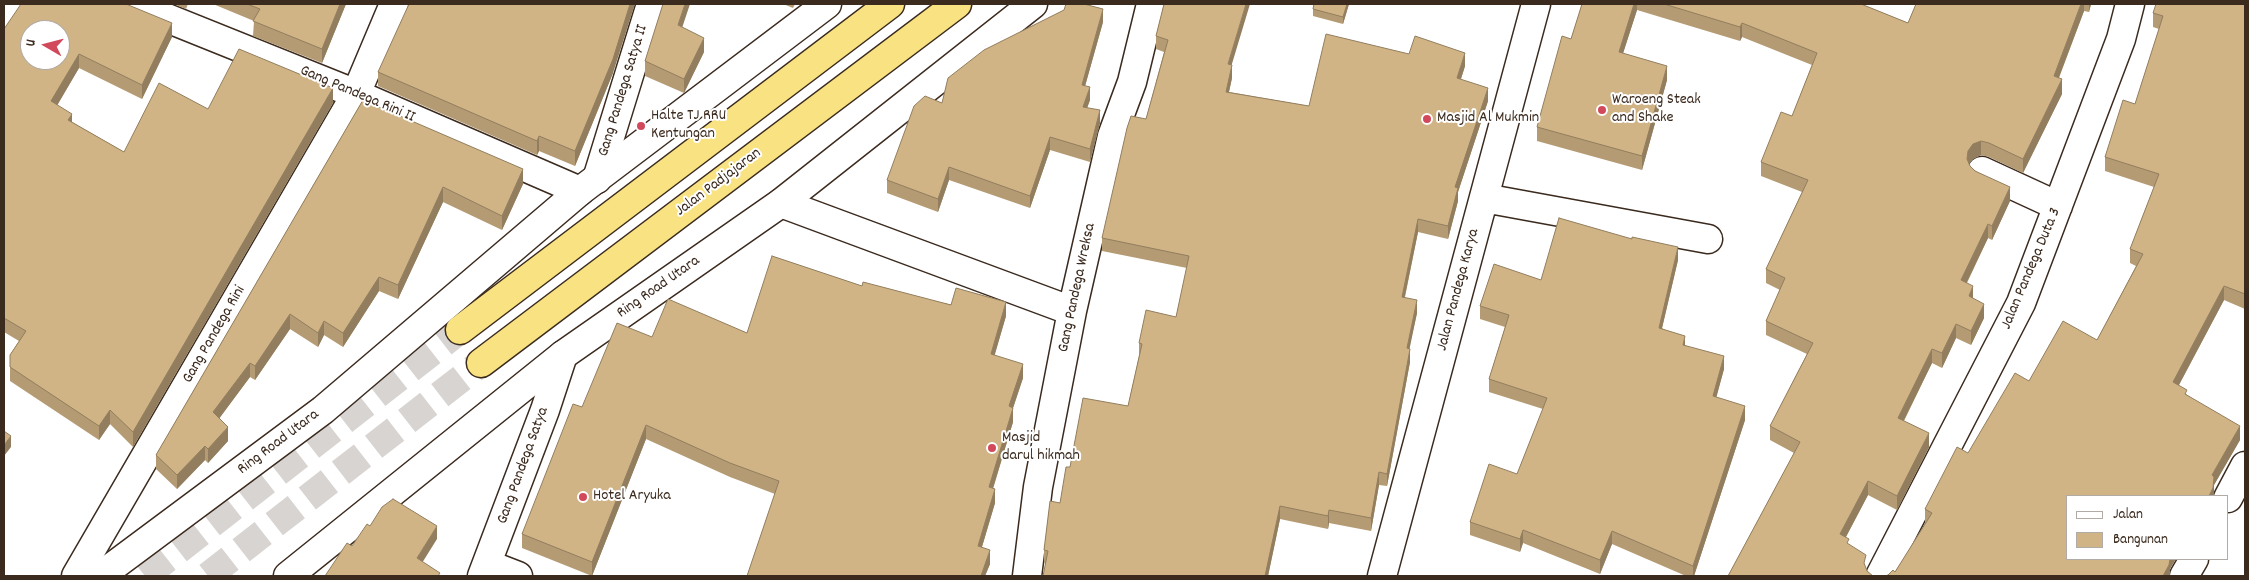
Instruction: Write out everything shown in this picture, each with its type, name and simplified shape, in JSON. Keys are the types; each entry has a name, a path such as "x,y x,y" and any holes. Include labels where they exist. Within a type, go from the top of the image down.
{"highway":[{"path":"460,330 890,4"},
{"name":"Jalan Padjajaran","path":"481,363 956,4"}],"street":[{"path":"4,15 9,4"},
{"name":"Gang Pandega Rini II","path":"132,4 588,185"},
{"name":"Gang Pandega Rini","path":"76,576 356,94 394,4"},
{"name":"Gang Pandega Satya II","path":"588,185 650,4"},
{"name":"Ring Road Utara","path":"100,576 323,410 588,185 827,4"},
{"name":"Ring Road Utara","path":"288,576 562,355 781,203 1033,4"},
{"name":"Gang Pandega Wreksa","path":"1027,576 1038,486 1072,311 1112,136 1132,82 1151,4"},
{"name":"Jalan Pandega Karya","path":"1390,575 1484,198 1536,4"},
{"name":"Jalan Pandega Duta 3","path":"1880,576 2021,303 2121,39 2130,4"},
{"path":"1982,171 2058,206"},
{"path":"1484,198 1708,239"},
{"path":"781,203 1072,311"},
{"name":"Gang Pandega Satya","path":"485,570 545,410 562,355"},
{"path":"2229,496 2245,466"},
{"path":"2184,576 2193,560"},
{"path":"485,570 518,576"}],"building":[{"path":"21,4 126,4 172,23 142,85 79,54 70,69 70,20 20,20 20,70 69,70 51,101 72,114 68,120 124,152 159,83 208,109 239,49 333,88 133,432 110,410 99,426 10,367 10,355 26,331 4,318 4,29"},
{"path":"247,4 340,4 322,49 253,21 260,9"},
{"path":"409,4 630,4 613,59 575,151 539,136 537,141 378,72"},
{"path":"663,4 685,4 678,25 704,38 684,79 645,61"},
{"path":"1066,4 1084,4 1103,9 1082,85 1090,87 1083,107 1100,110 1090,149 1050,137 1030,196 949,167 938,199 887,180 914,106 925,96 942,103 948,78 984,50 1064,10"},
{"path":"1164,4 1246,4 1228,64 1232,65 1226,92 1309,106 1326,34 1409,54 1415,36 1465,53 1457,78 1488,88 1455,187 1458,188 1448,226 1418,219 1402,297 1417,300 1407,348 1410,349 1387,474 1379,472 1371,518 1329,510 1328,516 1280,506 1265,576 1043,576 1048,551 1044,550 1050,501 1060,503 1066,467 1070,467 1083,398 1128,406 1142,344 1139,343 1146,310 1176,317 1189,256 1102,238 1131,116 1146,119 1168,40 1156,36"},
{"path":"1314,4 1347,4 1343,17 1313,9"},
{"name":"Waroeng Steak and Shake","path":"1582,4 1634,4 1619,52 1667,66 1642,156 1537,127 1562,36 1571,39"},
{"path":"1664,4 1861,4 1908,23 1916,4 2081,4 2054,76 2062,79 2023,159 1981,141 1973,144 1968,151 1967,159 1975,171 2010,187 1992,226 1988,224 1961,280 1973,286 1969,296 1984,304 1971,331 1956,324 1942,353 1932,349 1898,418 1929,433 1897,496 1868,481 1840,534 1849,539 1847,543 1866,555 1864,563 1867,571 1873,576 1728,576 1800,442 1770,426 1813,343 1766,321 1785,278 1766,269 1808,180 1761,162 1781,112 1792,116 1817,53 1742,23 1740,27"},
{"path":"2156,4 2245,4 2245,294 2224,286 2173,382 2187,390 2185,394 2240,426 2212,475 2214,477 2213,488 2210,495 2066,495 2066,560 2170,560 2163,576 1885,576 1893,570 1895,572 1932,513 1925,509 1957,447 1968,453 2015,373 2029,381 2063,321 2097,340 2143,254 2130,249 2159,174 2105,157 2123,100 2135,104 2163,16 2153,13"},
{"path":"363,100 523,169 502,216 443,187 398,285 379,277 343,333 324,321 318,333 290,314 255,366 250,363 213,412 228,427 208,449 205,446 177,475 156,455"},
{"path":"1559,218 1632,239 1632,237 1678,247 1659,328 1685,336 1683,345 1724,356 1713,396 1745,406 1693,566 1612,531 1600,560 1523,530 1520,539 1470,522 1489,464 1517,474 1547,398 1489,379 1509,315 1480,306 1494,264 1541,280"},
{"path":"772,256 862,286 863,282 951,305 956,288 1006,302 991,354 1023,364 1009,406 1013,408 989,487 995,489 978,546 990,550 981,576 747,576 779,481 730,463 646,425 592,562 522,534 573,404 582,407 617,323 652,337 668,299 747,333"},
{"path":"4,431 11,436 4,445"},
{"path":"393,499 437,526 417,558 440,573 438,576 325,576 347,543 352,546 367,524 370,526 382,507"}],"tunnel":[{"path":"145,576 460,330"},
{"path":"208,576 481,363"}],"place":[{"name":"Waroeng Steak and Shake","path":"1602,110"},
{"name":"Masjid Al Mukmin","path":"1427,119"},
{"name":"Halte TJ RRU Kentungan","path":"641,126"},
{"name":"Masjid darul hikmah","path":"992,448"},
{"name":"Hotel Aryuka","path":"583,497"}]}
